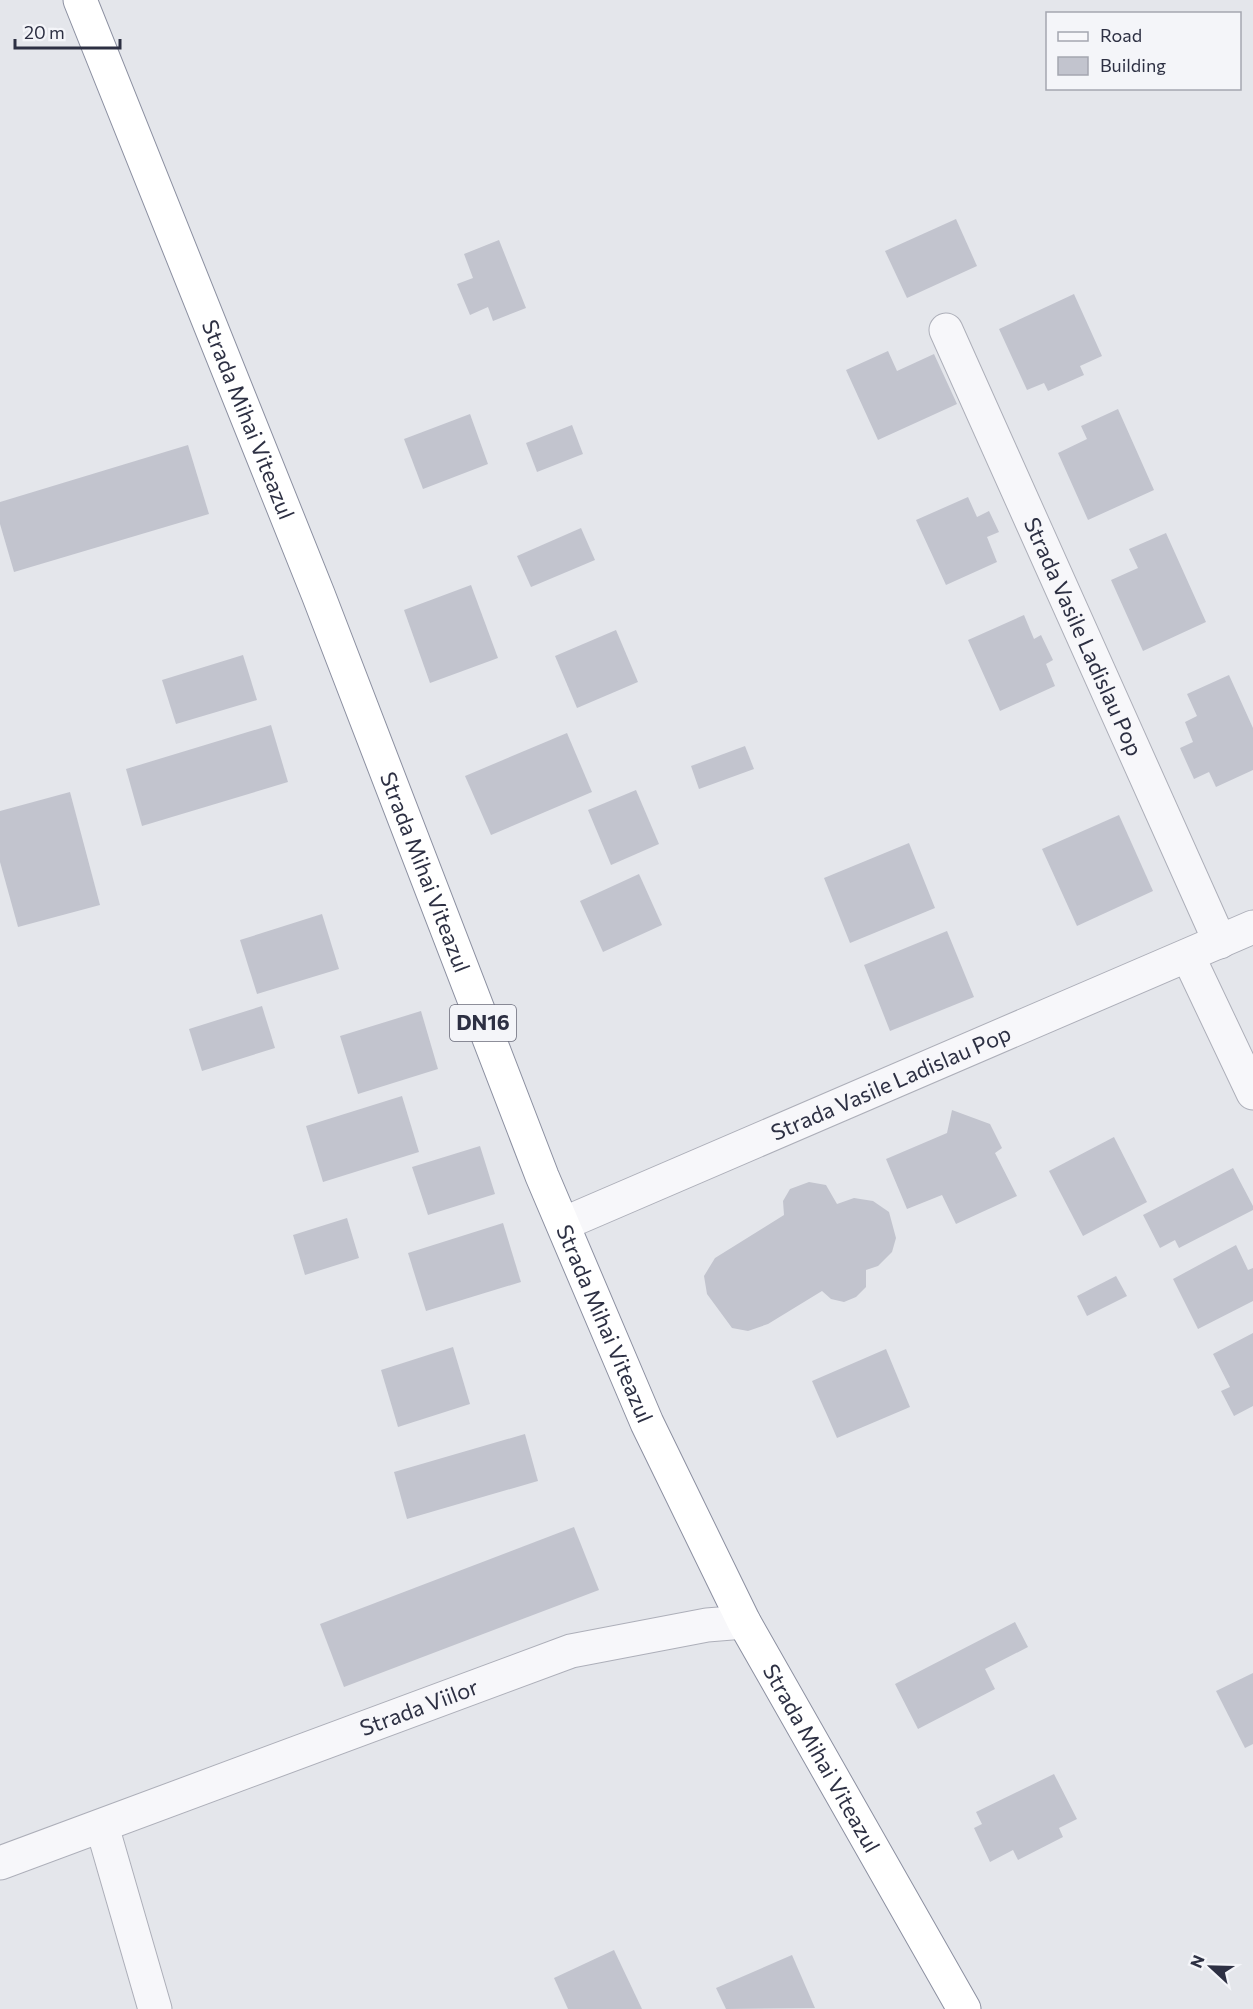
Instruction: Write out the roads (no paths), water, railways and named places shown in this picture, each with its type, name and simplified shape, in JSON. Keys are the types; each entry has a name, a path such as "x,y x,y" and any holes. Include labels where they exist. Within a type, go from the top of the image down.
{"highway":[{"name":"Strada Mihai Viteazul","path":"80,0 318,594 563,1224 647,1424 744,1622 964,2009"}],"street":[{"name":"Strada Vasile Ladislau Pop","path":"946,330 1221,942"},
{"name":"Strada Vasile Ladislau Pop","path":"563,1224 1253,927"},
{"path":"1188,956 1253,1093"},
{"name":"Strada Viilor","path":"0,1863 571,1651 707,1625 744,1622"},
{"path":"102,1826 155,2009"}]}
